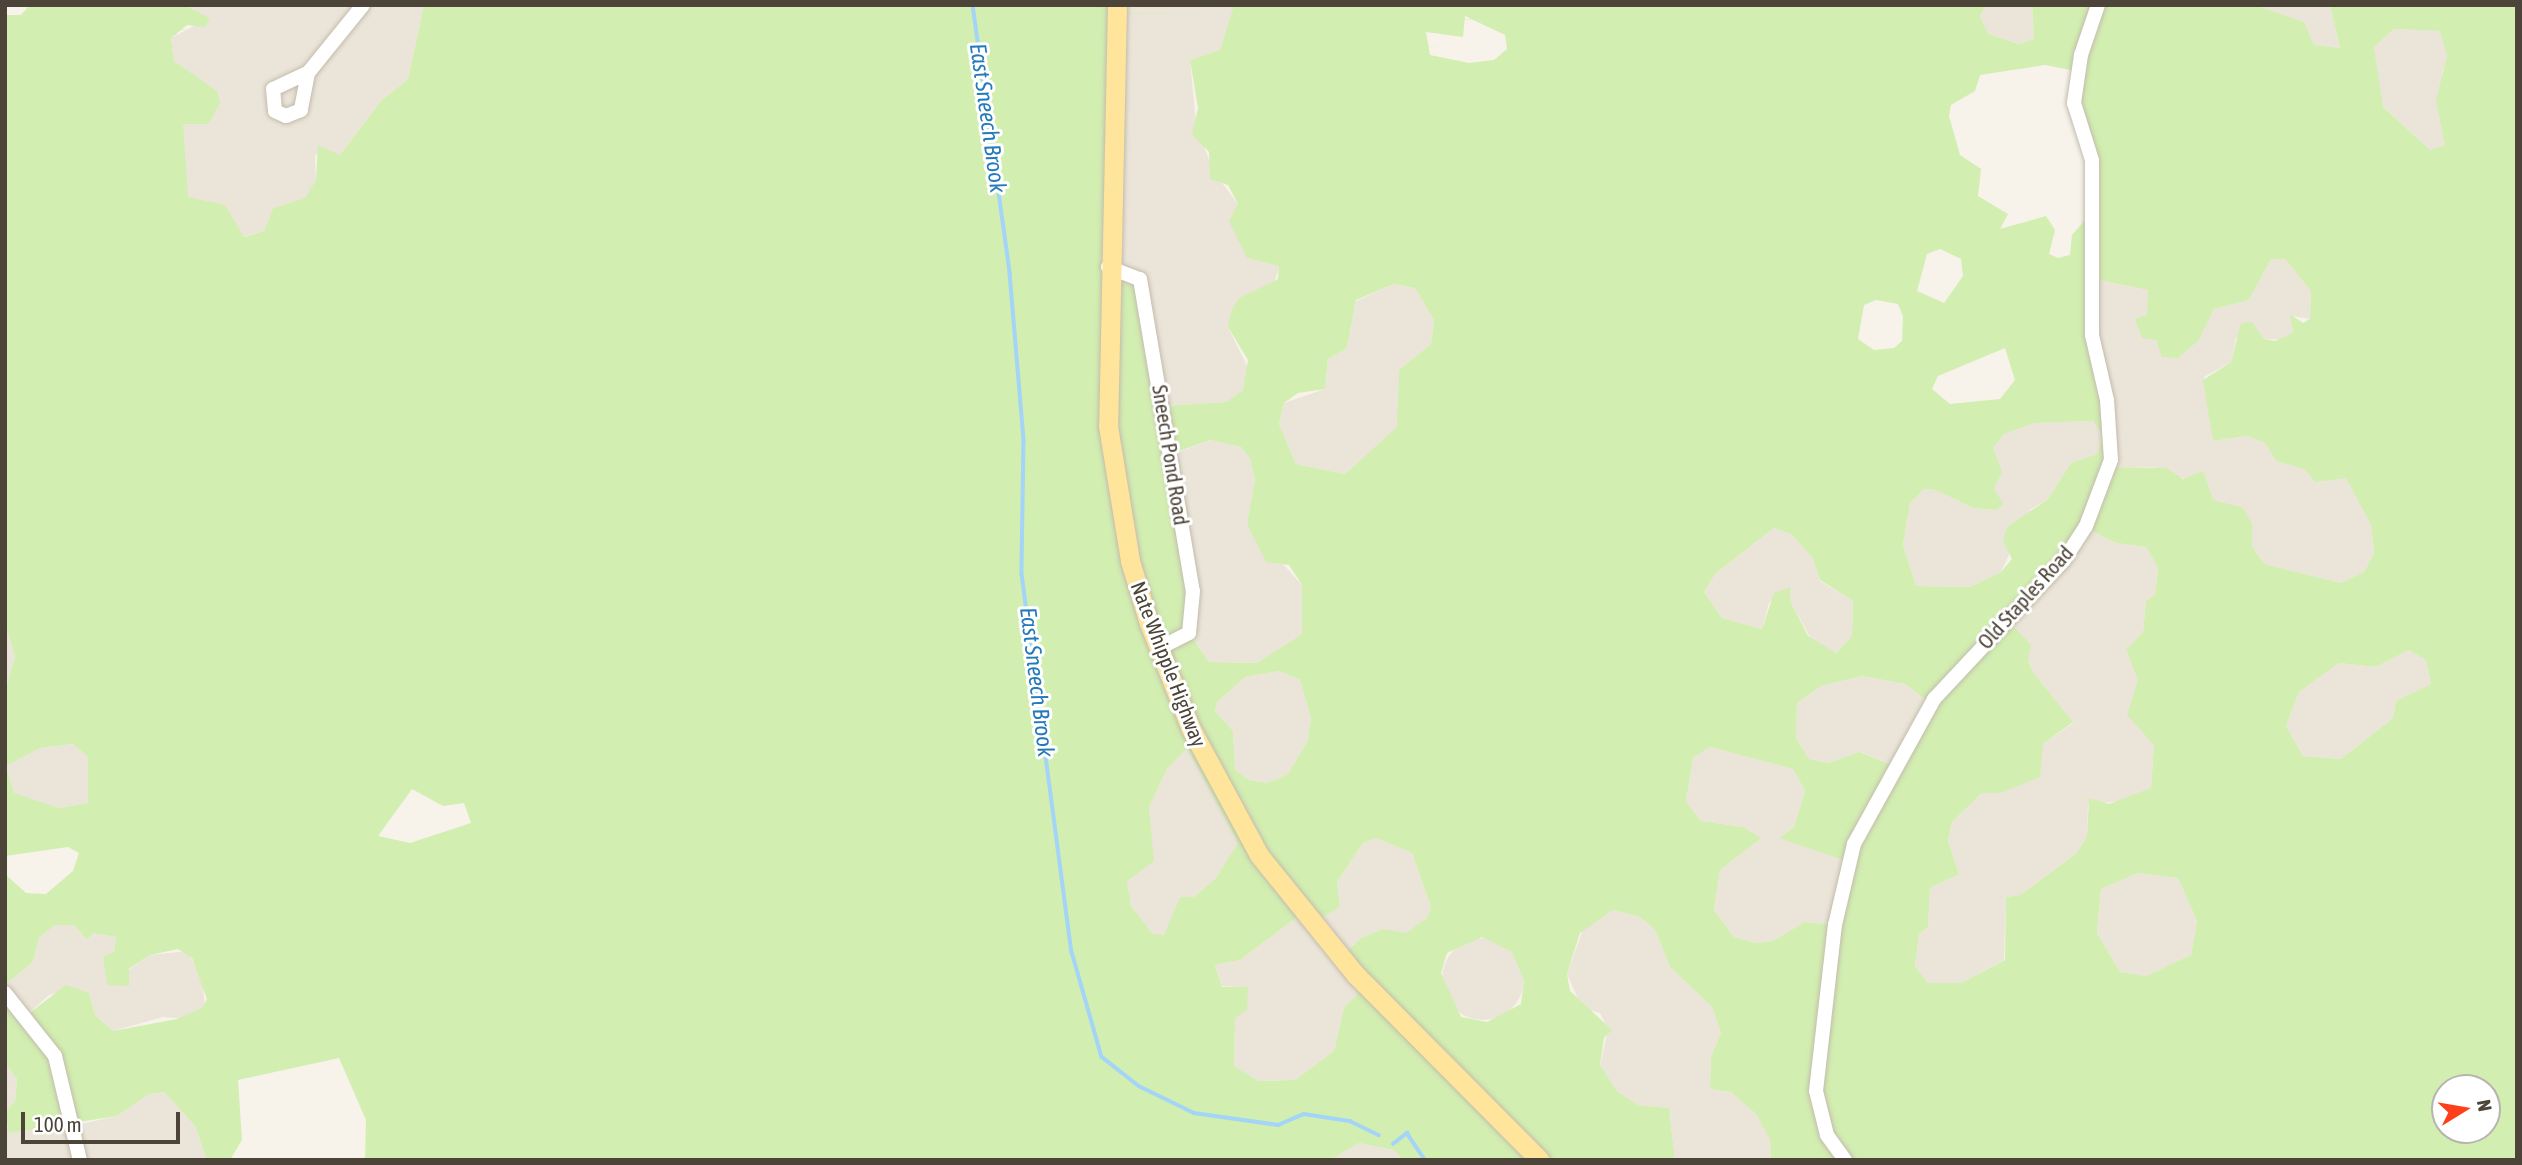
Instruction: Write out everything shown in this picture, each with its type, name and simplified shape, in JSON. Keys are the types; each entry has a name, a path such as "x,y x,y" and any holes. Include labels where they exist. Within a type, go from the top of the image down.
{"main road":[{"name":"Nate Whipple Highway","path":"1116,5 1108,267 1108,426 1130,561 1158,648 1226,797 1303,915 1540,1160"}],"street":[{"path":"309,73 363,5"},
{"name":"Old Staples Road","path":"1845,1160 1827,1135 1816,1091 1835,925 1854,844 1934,699 2064,560 2086,526 2111,460 2107,400 2092,335 2092,160 2074,103 2081,55 2098,5"},
{"name":"Sneech Pond Road","path":"1108,267 1140,279 1193,592 1189,633 1158,648"},
{"path":"5,993 55,1056 80,1160"}],"shaded area":[{"path":"184,5 424,5 408,79 381,101 340,155 325,149 315,156 316,180 306,198 273,208 264,231 243,237 199,224 131,117 216,91 174,61 171,38 209,18"},
{"path":"1115,5 1234,6 1220,50 1190,60 1196,124 1213,171 1238,204 1247,258 1280,266 1273,285 1239,298 1228,327 1248,368 1243,390 1226,402 1166,406 1109,283"},
{"path":"1986,5 2032,5 2034,39 2019,44 1988,34 1980,16"},
{"path":"2255,5 2330,5 2340,48 2314,45 2303,22"},
{"path":"2394,29 2440,31 2448,56 2442,73 2445,145 2430,150 2382,106 2374,47"},
{"path":"2271,259 2285,259 2311,291 2310,319 2291,316 2293,333 2285,340 2264,339 2253,326 2236,338 2231,362 2204,377 2213,441 2247,436 2265,443 2276,461 2305,469 2315,482 2346,477 2371,525 2374,553 2364,572 2341,583 2264,564 2252,546 2252,524 2213,500 2206,487 2154,467 2112,467 2092,279 2148,290 2156,340 2177,358 2199,340 2214,309 2249,300"},
{"path":"1394,284 1415,288 1434,320 1431,344 1399,370 1398,427 1345,474 1296,464 1279,424 1284,403 1325,389 1328,359 1347,348 1356,301"},
{"path":"2093,421 2103,436 2097,454 2071,463 2048,499 2030,510 2001,572 1970,587 1916,586 1903,545 1910,503 1924,489 1936,490 1973,508 1995,510 2004,504 1994,489 1993,448 2004,434 2035,423"},
{"path":"1210,440 1241,447 1250,459 1255,480 1247,525 1302,585 1302,634 1257,663 1209,662 1190,634 1174,454"},
{"path":"1774,528 1791,534 1812,557 1820,581 1853,601 1852,636 1836,653 1814,645 1790,600 1791,588 1769,603 1762,629 1722,618 1704,592 1716,573"},
{"path":"2088,529 2116,543 2146,547 2158,568 2155,595 2146,601 2143,632 2126,651 2139,680 2133,717 2154,745 2151,788 2135,799 2088,805 2087,836 2077,853 2020,895 2006,897 2004,960 1961,983 1928,983 1915,966 1919,934 1928,927 1930,888 1959,874 1948,841 1952,822 1982,793 2001,793 2039,764 2043,744 2073,723 2035,675 2010,622"},
{"path":"5,623 15,657 5,692"},
{"path":"2409,650 2426,660 2431,684 2396,701 2393,718 2341,759 2303,756 2286,726 2299,692 2339,663 2376,667"},
{"path":"1279,671 1300,680 1311,718 1308,740 1288,774 1267,783 1249,780 1235,770 1233,731 1215,711 1217,702 1245,677"},
{"path":"1862,676 1905,684 1932,703 1894,766 1861,752 1828,763 1809,759 1796,738 1797,703 1821,686"},
{"path":"73,744 88,757 88,803 59,808 14,794 6,766 40,748"},
{"path":"1187,747 1239,843 1216,878 1194,897 1180,897 1164,936 1153,934 1131,906 1127,881 1152,850 1149,807 1167,769"},
{"path":"1710,747 1793,769 1805,791 1794,827 1780,837 1849,862 1834,925 1804,922 1773,941 1756,943 1734,937 1714,910 1720,870 1760,838 1743,827 1701,821 1686,803 1693,758"},
{"path":"1376,838 1412,853 1431,907 1427,918 1406,934 1383,929 1361,938 1339,957 1362,989 1344,1008 1334,1051 1295,1080 1257,1081 1234,1066 1235,1018 1248,988 1222,986 1215,965 1240,960 1300,915 1310,924 1340,907 1337,882 1363,843"},
{"path":"2138,873 2178,878 2197,921 2191,955 2146,976 2120,972 2097,933 2101,889"},
{"path":"1613,910 1640,917 1655,930 1670,967 1712,1007 1721,1033 1711,1057 1710,1089 1731,1092 1756,1114 1770,1138 1771,1160 1675,1160 1669,1108 1637,1105 1617,1091 1600,1066 1608,1029 1600,1013 1582,1008 1567,974 1585,924"},
{"path":"55,925 74,925 87,940 93,933 116,937 114,953 103,957 108,985 150,955 187,951 202,977 205,1006 186,1019 163,1017 113,1031 95,1015 89,993 73,989 49,995 27,1015 5,985 33,962 39,938"},
{"path":"1475,938 1491,938 1506,945 1517,956 1524,971 1521,995 1512,1008 1491,1020 1475,1020 1460,1013 1449,1002 1442,987 1442,971 1449,956 1460,945"},
{"path":"5,1063 17,1079 15,1101 5,1112"},
{"path":"164,1092 195,1126 207,1160 5,1160 5,1119 10,1133 67,1121 72,1126 117,1116 149,1094"},
{"path":"1359,1143 1394,1150 1403,1160 1330,1160"}],"green space":[{"path":"30,5 184,5 210,18 205,27 187,25 171,38 174,61 217,91 220,103 208,124 183,124 188,197 225,205 244,237 264,231 273,208 305,198 316,180 318,145 340,155 381,101 408,79 424,5 1115,5 1109,283 1135,285 1166,406 1226,402 1243,390 1248,360 1228,327 1231,311 1239,298 1278,279 1279,266 1247,258 1229,221 1238,204 1228,185 1210,179 1209,152 1192,134 1198,108 1190,60 1220,50 1234,5 1986,5 1980,16 1988,34 2019,44 2034,39 2032,5 2255,5 2304,22 2314,45 2340,48 2330,5 2517,5 2517,1160 1846,1160 1841,1153 1831,1160 1771,1160 1770,1139 1756,1114 1731,1092 1710,1089 1711,1057 1721,1033 1712,1007 1670,967 1655,930 1640,917 1613,910 1580,933 1567,974 1570,991 1612,1030 1604,1038 1600,1065 1617,1091 1638,1105 1669,1108 1675,1160 1403,1160 1394,1150 1359,1143 1330,1160 365,1160 366,1120 339,1058 238,1080 242,1140 230,1160 207,1160 195,1126 164,1092 149,1094 117,1116 9,1133 5,1112 15,1101 17,1079 5,1063 5,991 27,1015 66,985 89,993 95,1015 113,1031 177,1019 202,1008 207,999 192,958 178,949 150,955 129,969 129,986 107,985 103,957 114,952 116,937 93,933 87,940 74,925 55,925 39,938 33,962 5,985 5,874 26,893 46,894 73,871 79,853 68,847 5,856 5,692 15,657 5,623 5,15 21,15","holes":["1465,16 1505,35 1507,49 1494,60 1469,63 1430,55 1426,32 1463,37","2394,29 2440,31 2447,56 2436,100 2445,145 2430,150 2383,107 2374,47","2045,65 2076,71 2094,219 2085,220 2072,235 2070,255 2058,258 2049,254 2055,230 2046,216 2000,229 2008,214 1978,196 1981,169 1960,155 1949,116 1951,105 1975,91 1980,75","1940,249 1961,259 1963,276 1944,303 1917,291 1927,254","2271,259 2285,259 2311,291 2310,319 2303,323 2290,314 2293,333 2275,341 2264,339 2252,322 2241,323 2231,362 2203,380 2213,441 2247,436 2265,443 2276,461 2304,469 2315,482 2346,478 2371,525 2374,553 2364,572 2341,583 2264,564 2252,546 2252,524 2243,508 2213,500 2203,471 2183,479 2167,468 2112,467 2093,279 2148,290 2147,315 2135,319 2142,338 2156,340 2162,357 2178,358 2199,340 2214,309 2249,300","1394,284 1415,288 1434,320 1431,344 1399,370 1397,427 1345,474 1296,464 1279,424 1284,403 1298,393 1325,389 1328,359 1347,348 1356,300","1876,300 1898,304 1903,316 1902,341 1894,348 1874,350 1858,339 1864,305","2005,348 2015,380 2000,399 1950,404 1932,389 1938,376","2093,421 2103,436 2097,454 2071,463 2048,499 2007,527 2003,541 2012,559 2001,572 1970,587 1916,586 1903,545 1910,503 1924,489 1936,490 1973,508 1995,510 2004,504 1994,489 2002,471 1993,448 2004,434 2035,423","1210,440 1241,447 1250,459 1255,480 1247,524 1266,562 1289,565 1302,585 1302,634 1257,663 1209,662 1190,634 1174,453","1774,528 1791,534 1812,557 1820,580 1853,601 1852,636 1836,653 1808,636 1790,600 1791,587 1774,593 1762,629 1722,618 1704,592 1716,573","2088,529 2116,543 2146,547 2158,568 2155,595 2146,601 2143,632 2126,650 2138,680 2127,715 2154,745 2151,788 2109,804 2089,798 2087,836 2077,853 2020,895 2006,897 2005,960 1961,983 1928,983 1915,966 1919,934 1928,927 1930,888 1959,874 1948,841 1952,822 1982,793 2001,793 2040,777 2043,744 2073,722 2035,675 2028,661 2031,645 2010,623","2409,650 2426,660 2431,684 2396,701 2393,718 2341,759 2303,756 2286,726 2299,692 2339,663 2376,667","1279,671 1300,680 1311,718 1308,740 1288,774 1267,783 1249,780 1235,770 1233,731 1215,711 1217,702 1245,677","1862,676 1905,684 1932,704 1894,766 1860,752 1828,763 1809,759 1796,738 1797,703 1821,686","73,744 88,757 88,803 59,808 14,793 6,766 40,748","1710,747 1793,769 1805,791 1794,827 1779,838 1849,862 1834,925 1804,922 1773,941 1756,943 1734,937 1714,910 1720,870 1761,838 1743,827 1701,821 1686,802 1693,758","1187,748 1238,843 1216,878 1194,897 1180,897 1164,935 1153,934 1131,906 1127,881 1154,861 1149,807 1167,769","412,789 443,806 464,803 471,823 410,843 378,836","1376,838 1412,853 1431,907 1427,918 1406,933 1383,929 1361,938 1340,957 1362,989 1344,1008 1334,1051 1295,1080 1258,1081 1234,1066 1235,1018 1247,1010 1248,987 1222,987 1215,965 1240,960 1300,915 1310,925 1340,907 1337,882 1363,843","2138,873 2178,878 2197,921 2191,955 2146,976 2120,972 2097,933 2101,889","1482,937 1512,952 1524,980 1521,1004 1487,1022 1461,1017 1441,973 1447,953"]}],"waterway":[{"name":"East Sneech Brook","path":"973,5 1010,273 1024,440 1022,574 1072,952 1102,1057 1139,1086 1194,1113 1278,1125 1304,1114 1350,1121 1379,1135"},
{"name":"East Sneech Brook","path":"1393,1144 1407,1133 1425,1160"}]}
